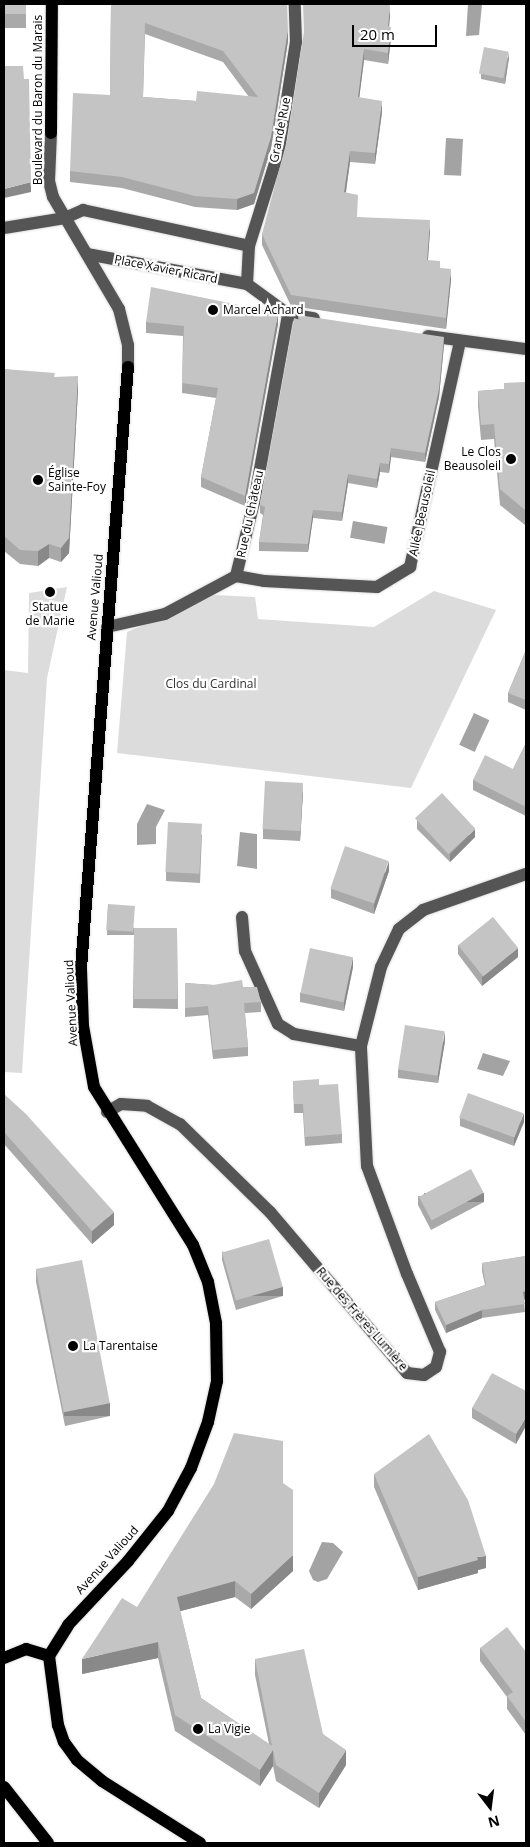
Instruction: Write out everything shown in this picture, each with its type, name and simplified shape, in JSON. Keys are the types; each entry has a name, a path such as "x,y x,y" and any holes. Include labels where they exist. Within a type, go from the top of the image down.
{"main road":[{"name":"Boulevard du Baron du Marais","path":"50,133 52,4"},
{"name":"Avenue Valioud","path":"49,1656 68,1625 128,1561 168,1511 194,1459 208,1422 217,1381 216,1323 208,1282 194,1245 107,1112 94,1088 83,1026 81,968 128,366"},
{"path":"4,1658 26,1648 49,1656 58,1725 64,1742 77,1760 102,1781 200,1843"},
{"path":"4,1787 48,1843"}],"street":[{"name":"Grande Rue","path":"247,284 249,246 279,150 296,42 295,4"},
{"name":"Boulevard du Baron du Marais","path":"50,133 49,181 53,197 65,218"},
{"path":"4,228 65,218 83,210 249,246"},
{"path":"65,218 87,254"},
{"name":"Place Xavier Ricard","path":"87,254 247,284 284,311"},
{"name":"Avenue Valioud","path":"87,254 119,309 128,345 128,366"},
{"path":"284,311 325,320"},
{"name":"Rue du Château","path":"107,627 165,614 236,576 254,502 284,311"},
{"path":"411,334 526,348"},
{"name":"Allée Beausoleil","path":"236,576 264,581 377,587 410,567 460,341"},
{"name":"Rue des Frères Lumière","path":"107,1112 121,1104 148,1106 180,1124 270,1212 407,1373 424,1375 436,1367 440,1352 407,1274 367,1166 361,1046 381,967 399,929 423,910 526,874"},
{"path":"242,917 245,951 278,1024 294,1034 361,1046"}],"green space":[{"path":"67,587 47,678 22,1073 4,1072 4,670 28,673 29,593"},
{"name":"Clos du Cardinal","path":"434,591 496,610 411,788 117,753 127,632 214,595 255,597 258,619 374,627"}],"shaded area":[{"path":"468,4 482,4 479,35 466,36"},
{"path":"446,138 463,139 461,176 444,175"},
{"path":"353,521 387,527 385,544 350,538"},
{"path":"474,713 489,720 475,752 459,745"},
{"path":"147,804 165,810 156,827 156,844 137,845 137,824"},
{"path":"240,832 257,834 257,869 237,866"},
{"path":"483,1053 510,1061 503,1076 477,1069"},
{"path":"322,1542 333,1543 343,1552 327,1579 318,1582 313,1580 309,1571"}],"building":[{"path":"4,4 26,4 26,14 4,14"},
{"path":"111,4 287,4 288,30 271,137 254,193 237,199 195,196 122,177 70,171 73,93 110,95","holes":["145,23 223,51 258,97 197,91 196,101 143,97"]},
{"path":"303,4 390,5 388,26 391,27 388,53 364,49 358,97 382,101 375,153 350,151 344,192 358,195 357,217 430,220 427,260 440,261 440,268 451,269 446,318 291,295 262,234 287,140 304,32"},
{"path":"484,47 509,52 503,78 479,74"},
{"path":"4,66 23,66 24,79 29,79 31,182 4,189"},
{"path":"151,287 278,313 245,496 201,477 218,388 182,383 184,326 146,322"},
{"path":"298,315 444,337 439,389 425,453 391,448 389,464 380,463 377,479 348,474 342,512 313,510 308,544 259,542 265,507 260,505 294,318 300,320"},
{"name":"Église Sainte-Foy","path":"4,369 55,373 54,377 78,376 69,538 61,548 49,544 38,551 20,550 4,536"},
{"name":"Le Clos Beausoleil","path":"526,382 525,510 500,489 494,424 481,425 478,391 504,389 504,383"},
{"path":"526,650 526,700 508,693"},
{"path":"526,743 526,807 473,780 485,755 513,769"},
{"path":"265,781 303,783 300,831 262,829"},
{"path":"442,793 475,829 448,854 415,818"},
{"path":"168,822 202,824 199,874 165,872"},
{"path":"345,846 388,861 374,904 330,889"},
{"path":"108,904 135,906 133,932 106,930"},
{"path":"493,917 518,948 483,976 458,945"},
{"path":"134,928 177,928 177,999 134,999"},
{"path":"310,948 353,957 343,1002 300,993"},
{"path":"242,980 243,987 257,987 261,1002 244,1003 248,1047 213,1050 208,1006 185,1008 185,983 213,985"},
{"path":"405,1025 445,1031 437,1076 398,1069"},
{"path":"319,1079 319,1085 338,1084 342,1134 305,1137 303,1104 294,1104 293,1081"},
{"path":"468,1093 523,1113 515,1138 459,1117"},
{"path":"4,1094 26,1114 114,1212 92,1231 4,1132"},
{"path":"471,1169 484,1193 432,1221 419,1197"},
{"path":"269,1239 283,1287 236,1301 222,1253"},
{"path":"526,1256 526,1291 523,1292 525,1304 482,1310 446,1325 435,1302 486,1285 482,1263"},
{"name":"La Tarentaise","path":"82,1260 110,1403 64,1412 36,1269"},
{"path":"492,1373 526,1391 526,1417 516,1434 472,1408"},
{"path":"234,1433 283,1441 283,1483 293,1490 293,1555 251,1594 235,1581 177,1597 201,1698 272,1746 255,1659 304,1649 323,1734 346,1750 319,1793 276,1765 273,1750 260,1770 175,1715 158,1642 82,1659 122,1598 137,1607 214,1484"},
{"path":"429,1434 468,1500 486,1556 477,1557 478,1560 418,1577 374,1474"},
{"path":"507,1627 526,1652 526,1722 507,1696 513,1692 480,1648"}],"place":[{"name":"Marcel Achard","path":"213,310"},
{"name":"Le Clos Beausoleil","path":"511,459"},
{"name":"Église Sainte-Foy","path":"38,480"},
{"name":"Statue de Marie","path":"50,592"},
{"name":"La Tarentaise","path":"73,1346"},
{"name":"La Vigie","path":"198,1729"}]}
